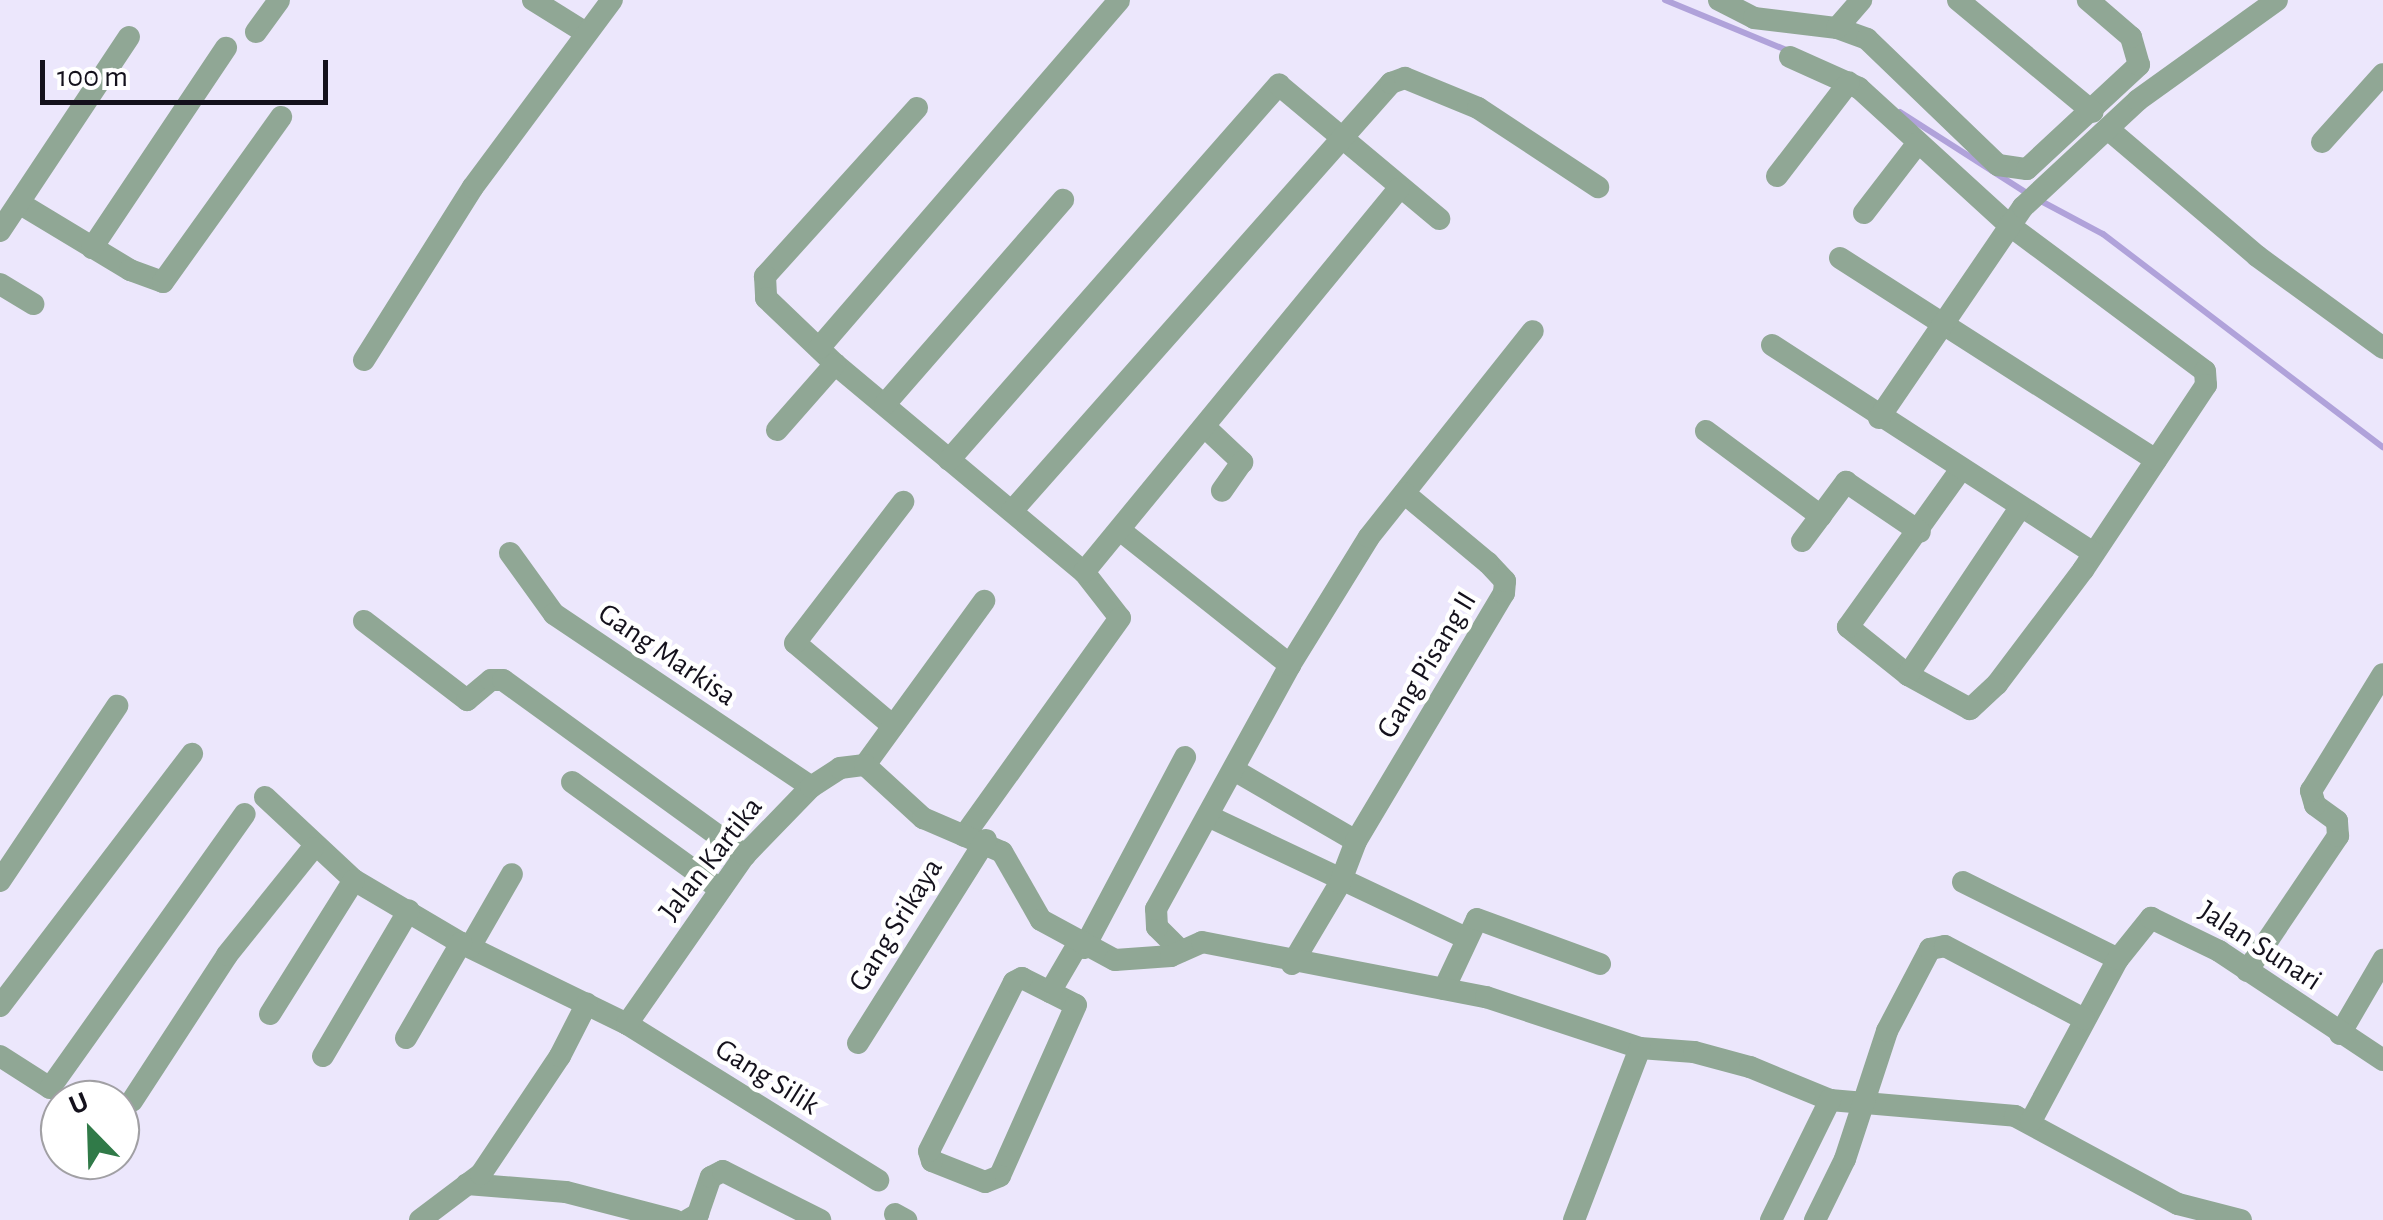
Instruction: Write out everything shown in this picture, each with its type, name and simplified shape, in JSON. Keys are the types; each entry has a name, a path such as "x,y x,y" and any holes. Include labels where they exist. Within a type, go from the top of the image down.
{"street":[{"path":"256,32 279,0"},
{"path":"533,0 586,33"},
{"path":"364,360 473,187 612,0"},
{"path":"776,430 827,356 1118,0"},
{"path":"1719,0 1837,28 1878,46 1998,164 2035,166 2278,0"},
{"path":"1837,28 1862,0"},
{"path":"1958,0 2257,256 2383,348"},
{"path":"1879,418 2016,216 2046,190 2100,120 2141,56 2132,37 2088,0"},
{"path":"0,232 129,37"},
{"path":"92,248 226,48"},
{"path":"1790,57 1849,82 1918,142 2016,216 2205,371 2206,385 2093,553 1976,706 1963,708 1908,675 1848,627 1961,470"},
{"path":"2322,142 2383,74"},
{"path":"1012,511 1346,140 1391,83 1405,78 1498,118 1598,186"},
{"path":"1777,176 1849,82"},
{"path":"949,460 1272,90 1287,87 1439,219"},
{"name":"Gang Srikaya","path":"858,1042 975,838 1118,627 1117,610 1084,572 827,356 766,298 766,276 917,108"},
{"path":"19,203 92,248 158,282 169,277 281,117"},
{"path":"1864,213 1918,142"},
{"path":"1084,572 1400,189"},
{"path":"884,404 1063,200"},
{"path":"1840,258 2156,460"},
{"path":"0,284 33,304"},
{"path":"1176,954 1157,927 1156,909 1290,665 1404,493 1533,331"},
{"path":"1772,345 2019,509 2093,553"},
{"path":"1206,428 1242,462 1222,491"},
{"path":"1706,431 1821,516"},
{"path":"1802,541 1846,482 1920,532"},
{"name":"Gang Pisang II","path":"1356,842 1506,586 1488,562 1404,493"},
{"path":"893,726 795,643 903,502"},
{"path":"1908,675 2019,509"},
{"path":"1121,530 1290,665"},
{"name":"Gang Markisa","path":"510,553 554,614 810,787"},
{"path":"984,602 865,765 923,818 1002,852 1041,920 1081,946 1115,960 1176,954 1202,942 1292,964 1444,989 1640,1048 1694,1052 1750,1067 1830,1100 2031,1121 2178,1204 2241,1220"},
{"path":"364,621 467,700 491,680 504,680 745,855"},
{"path":"2248,971 2338,836 2337,822 2315,804 2311,792 2383,674"},
{"path":"0,881 118,706"},
{"path":"0,1006 192,754"},
{"path":"1050,992 1081,946 1184,757"},
{"name":"Jalan Kartika","path":"627,1024 745,855 810,787 840,768 865,765"},
{"path":"1234,770 1356,842 1340,883 1292,964"},
{"path":"572,782 720,889"},
{"path":"265,797 313,848 354,880 466,944 627,1024"},
{"path":"0,1056 50,1088 245,814"},
{"path":"1208,816 1340,883 1464,936"},
{"path":"140,1089 227,955 313,848"},
{"path":"406,1038 512,874"},
{"path":"270,1014 354,880"},
{"path":"1963,882 2118,958"},
{"path":"324,1056 409,910"},
{"name":"Jalan Sunari","path":"2031,1121 2118,958 2145,920 2154,918 2248,971 2383,1060"},
{"path":"1444,989 1464,936 1478,919 1600,964"},
{"path":"1815,1220 1845,1159 1887,1032 1930,948 1945,946 2084,1019"},
{"path":"2340,1034 2383,960"},
{"path":"1022,978 1050,992 1076,1005 1074,1015 1000,1176 985,1182 932,1161 929,1151 1014,982 1022,978"},
{"path":"420,1220 467,1184 518,1123 586,1004"},
{"name":"Gang Silik","path":"627,1024 878,1180"},
{"path":"1574,1220 1640,1048"},
{"path":"1771,1220 1830,1100"},
{"path":"688,1220 698,1214 711,1177 723,1172 820,1220"},
{"path":"467,1184 566,1192 674,1220"}],"waterway":[{"path":"1665,0 1789,51"},
{"path":"1900,112 2028,194"},
{"path":"2039,200 2103,234 2383,447"}]}
